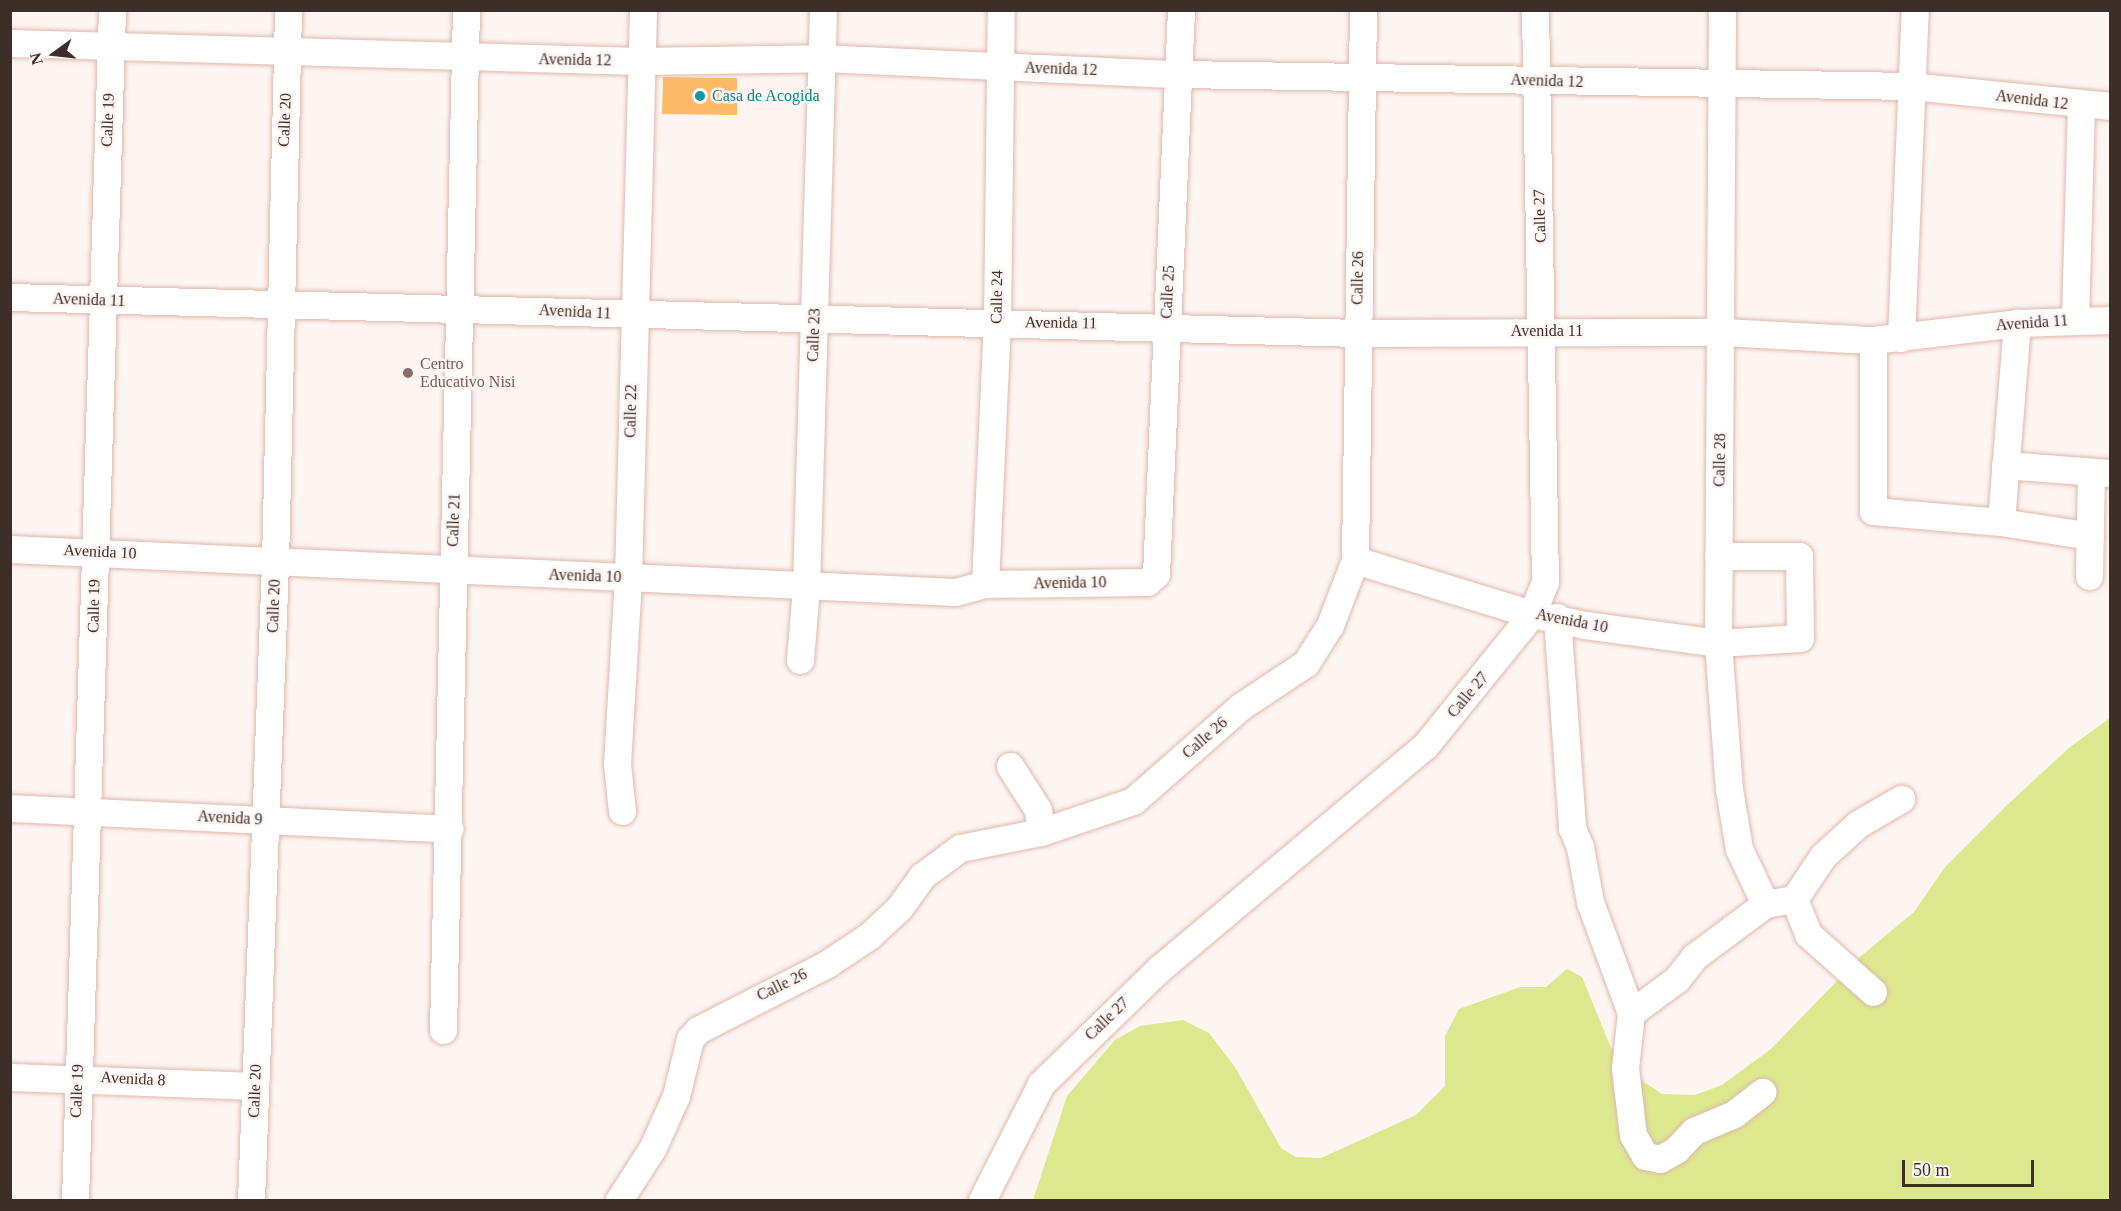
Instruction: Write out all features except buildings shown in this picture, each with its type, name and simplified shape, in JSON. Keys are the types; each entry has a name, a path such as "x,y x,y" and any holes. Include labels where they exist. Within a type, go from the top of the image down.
{"street":[{"name":"Calle 19","path":"75,1200 89,811 112,10"},
{"name":"Calle 20","path":"251,1200 275,563 288,10"},
{"name":"Calle 21","path":"444,1030 452,570 461,306 466,10"},
{"name":"Calle 22","path":"622,811 617,764 628,578 633,315 643,10"},
{"name":"Calle 23","path":"800,660 806,587 823,10"},
{"name":"Calle 24","path":"985,584 997,323 1001,10"},
{"name":"Calle 25","path":"1156,574 1180,74 1181,10"},
{"name":"Calle 26","path":"620,1200 652,1149 676,1096 690,1039 698,1030 827,964 869,936 899,908 922,876 960,848 1041,832 1133,801 1240,707 1306,663 1330,625 1355,560 1363,10"},
{"name":"Calle 27","path":"982,1200 1041,1084 1159,969 1288,856 1425,746 1544,615 1544,330 1535,81 1536,10"},
{"name":"Calle 28","path":"1722,10 1723,332 1718,644 1729,789 1739,849 1765,904"},
{"path":"1901,338 1910,86 1916,10"},
{"name":"Avenida 12","path":"10,43 288,49 465,57 640,61 821,58 1180,74 1362,74 1722,86 1910,86 2081,106 2110,106"},
{"path":"2075,320 2081,106"},
{"name":"Avenida 11","path":"10,297 103,301 461,306 633,315 814,316 997,323 1167,325 1357,333 1544,330 1723,332 1873,340 2017,323 2110,320"},
{"path":"2001,522 2017,323"},
{"path":"1873,340 1873,511 2001,522 2090,536"},
{"path":"2005,465 2101,472 2090,536 2089,576"},
{"name":"Avenida 10","path":"10,549 95,551 275,563 955,592 985,584 1134,584 1147,582 1156,574"},
{"name":"Avenida 10","path":"1355,560 1544,615 1718,644 1794,641 1802,630 1799,556 1718,556"},
{"path":"1544,615 1572,828 1580,847 1590,902 1631,1013 1625,1068 1627,1102 1633,1135 1645,1156 1660,1158 1676,1150 1694,1131 1734,1114 1762,1092"},
{"path":"1010,766 1038,810 1041,832"},
{"path":"1631,1013 1677,979 1694,957 1765,904 1794,899 1823,856 1857,824 1901,800"},
{"name":"Avenida 9","path":"10,808 266,819 449,830"},
{"path":"1794,899 1808,934 1873,992"},
{"name":"Avenida 8","path":"10,1077 78,1076 255,1086"}],"green space":[{"path":"2110,718 2110,1200 1033,1200 1067,1096 1115,1040 1140,1026 1183,1020 1209,1033 1235,1067 1281,1148 1296,1157 1321,1158 1416,1115 1445,1086 1445,1036 1459,1009 1520,987 1546,987 1567,969 1582,977 1611,1048 1644,1082 1662,1094 1695,1095 1722,1085 1771,1049 1861,956 1914,912 1945,867 2007,805 2070,747"}],"place":[{"name":"Casa de Acogida","path":"700,96"},
{"name":"Centro Educativo Nisi","path":"408,373"}]}
